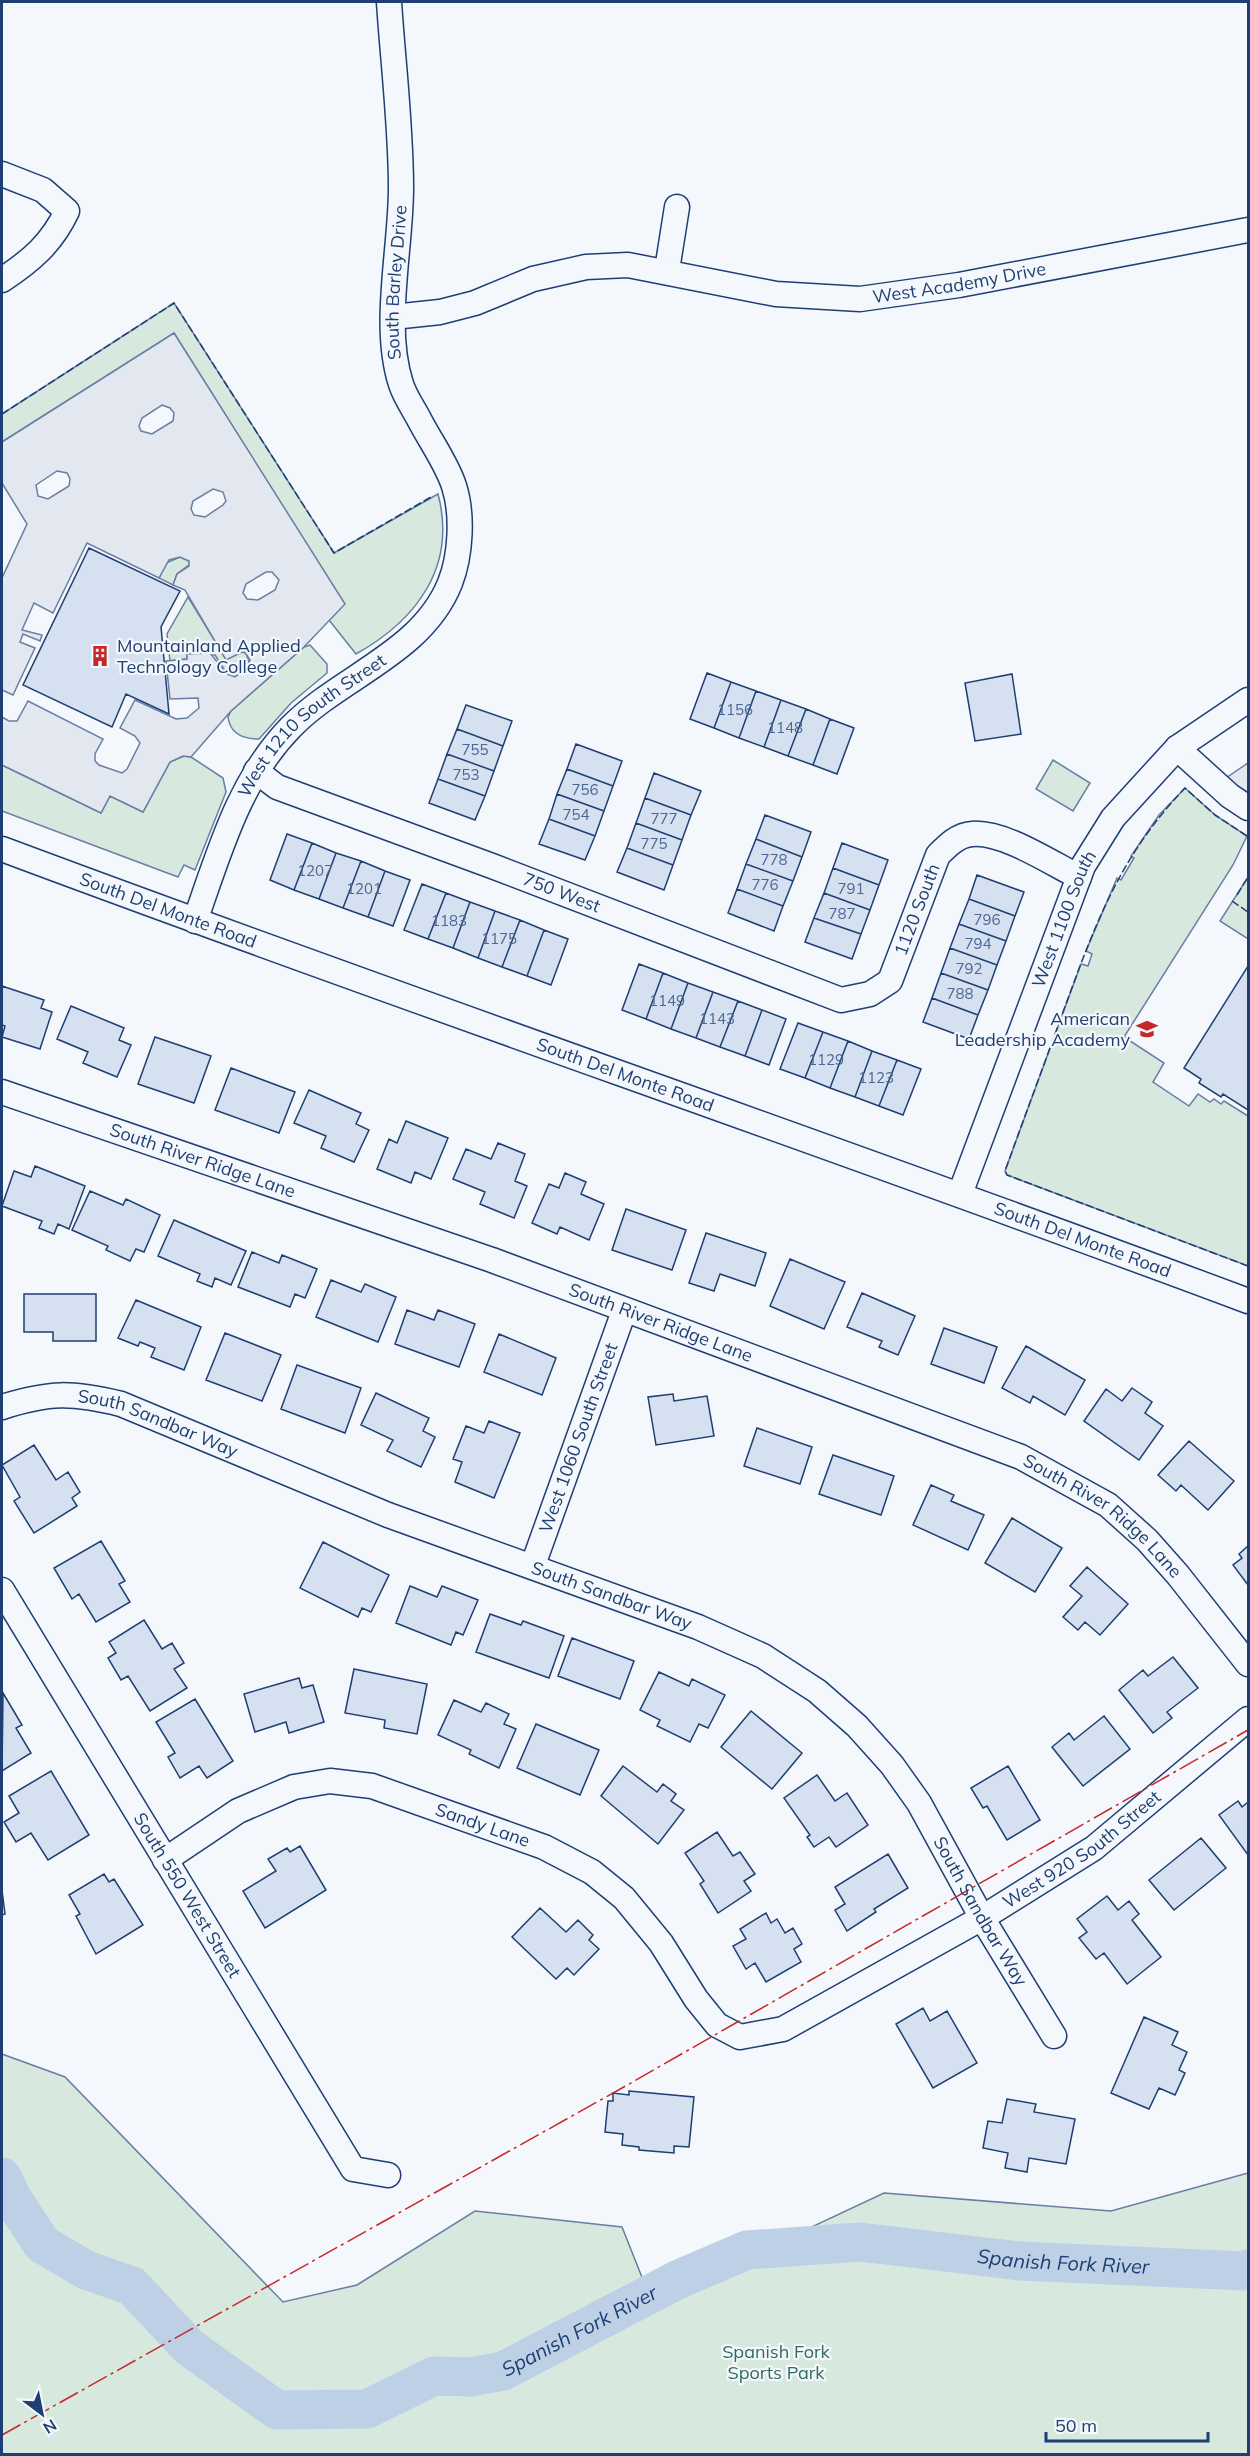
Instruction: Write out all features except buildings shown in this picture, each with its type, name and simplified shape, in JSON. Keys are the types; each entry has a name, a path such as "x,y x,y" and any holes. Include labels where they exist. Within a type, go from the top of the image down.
{"street":[{"name":"South Barley Drive","path":"389,2 401,186 393,317 395,355 401,385 454,486 459,521 458,552"},
{"path":"2,174 43,190 67,211 56,234 22,267 2,280"},
{"path":"667,270 676,207"},
{"name":"West Academy Drive","path":"393,317 440,312 474,303 533,279 586,267 628,265 667,270 776,294 860,298 959,285 1248,230"},
{"name":"West 1210 South Street","path":"195,921 233,816 256,771 290,728 353,677 410,640 439,603 450,583 458,552"},
{"name":"West 1100 South","path":"960,1194 1079,877 1113,819 1177,748 1248,700"},
{"path":"1177,748 1230,796 1248,807"},
{"name":"750 West","path":"256,771 277,787 492,866 841,1000 870,994"},
{"name":"1120 South","path":"870,994 890,981 938,855 953,840 971,834 994,835 1079,877"},
{"name":"South Del Monte Road","path":"2,849 195,921 960,1194 1248,1301"},
{"name":"South River Ridge Lane","path":"2,1092 492,1260 1021,1457 1108,1505 1147,1540 1178,1575 1248,1664"},
{"name":"West 1060 South Street","path":"533,1565 624,1311"},
{"name":"South Sandbar Way","path":"2,1407 45,1395 84,1395 121,1404 388,1515 533,1565 698,1626 764,1656 817,1691 857,1726 892,1765 919,1803 982,1918 1054,2036"},
{"name":"South 550 West Street","path":"2,1590 353,2169 388,2175"},
{"name":"West 920 South Street","path":"740,2037 783,2029 982,1918 1094,1848 1248,1719"},
{"name":"Sandy Lane","path":"165,1860 238,1811 294,1787 330,1781 372,1786 544,1847 592,1872 624,1898 661,1943 696,2000 717,2025 740,2037"}],"green space":[{"path":"174,303 334,553 438,494 442,520 442,545 427,588 414,607 397,625 356,654 329,620 344,604 174,333 2,442 2,414"},
{"path":"180,557 189,561 190,564 177,574 173,585 159,578 166,563"},
{"path":"188,597 226,659 241,652 246,653 249,663 235,677 227,674 215,655 187,654 187,659 170,661 167,634"},
{"path":"310,645 327,664 327,673 291,703 259,739 243,737 235,731 229,723 228,717 231,711 304,647"},
{"path":"184,756 191,757 223,778 226,792 195,870 184,865 178,877 2,811 2,765 101,813 110,796 143,812 170,762"},
{"path":"1053,760 1090,783 1073,811 1036,789"},
{"name":"American Leadership Academy","path":"1185,788 1215,815 1247,836 1233,865 1124,1037 1164,1063 1153,1082 1189,1106 1198,1094 1210,1102 1214,1099 1221,1104 1224,1101 1248,1116 1248,1266 1007,1175 1005,1171 1081,964 1088,966 1092,954 1086,951 1117,878 1121,880 1134,858 1131,856 1159,815"},
{"path":"1248,877 1248,939 1220,921"},
{"name":"Spanish Fork Sports Park","path":"2,2054 65,2077 283,2302 357,2285 475,2211 622,2227 653,2305 720,2270 884,2193 1111,2211 1248,2173 1248,2454 2,2454"}],"shaded area":[{"path":"174,333 345,604 304,647 231,711 191,757 183,756 170,762 143,812 110,796 101,813 2,765 2,717 9,721 17,721 28,701 103,739 95,754 95,761 99,765 122,773 127,769 140,743 135,736 120,728 135,700 176,719 187,718 199,708 198,698 170,699 166,661 187,659 187,654 210,653 227,674 235,677 248,667 250,660 244,651 226,660 185,590 173,585 177,574 189,566 189,561 180,557 169,560 159,578 87,543 53,613 34,603 22,630 42,635 40,641 23,634 20,642 35,648 13,695 2,690 2,578 27,524 2,483 2,442","holes":["162,405 170,408 174,413 173,421 152,434 141,431 139,426 142,418","57,471 67,473 70,479 69,486 48,499 38,496 36,485","213,489 223,492 226,501 205,517 194,515 191,509 193,501","266,572 272,572 279,580 275,590 258,600 247,599 243,593 246,584"]},
{"path":"1248,763 1248,793 1226,778"}],"waterway":[{"name":"Spanish Fork River","path":"2,2177 12,2198 42,2244 86,2270 132,2286 189,2347 277,2410 367,2409 434,2376 470,2377 503,2371 677,2280 747,2250 860,2242 1020,2261 1244,2271 1248,2269"}],"fence":[{"path":"2,414 174,303 334,553 431,497"},
{"path":"1247,836 1215,815 1185,788 1143,840 1126,866 1098,921 1005,1171 1007,1175 1248,1266"},
{"path":"1237,895 1248,877"},
{"path":"1232,901 1248,912"}],"power":[{"path":"2,2435 622,2088 1248,1730"}],"place":[{"name":"Mountainland Applied Technology College","path":"100,656"},
{"name":"American Leadership Academy","path":"1147,1029"}]}
